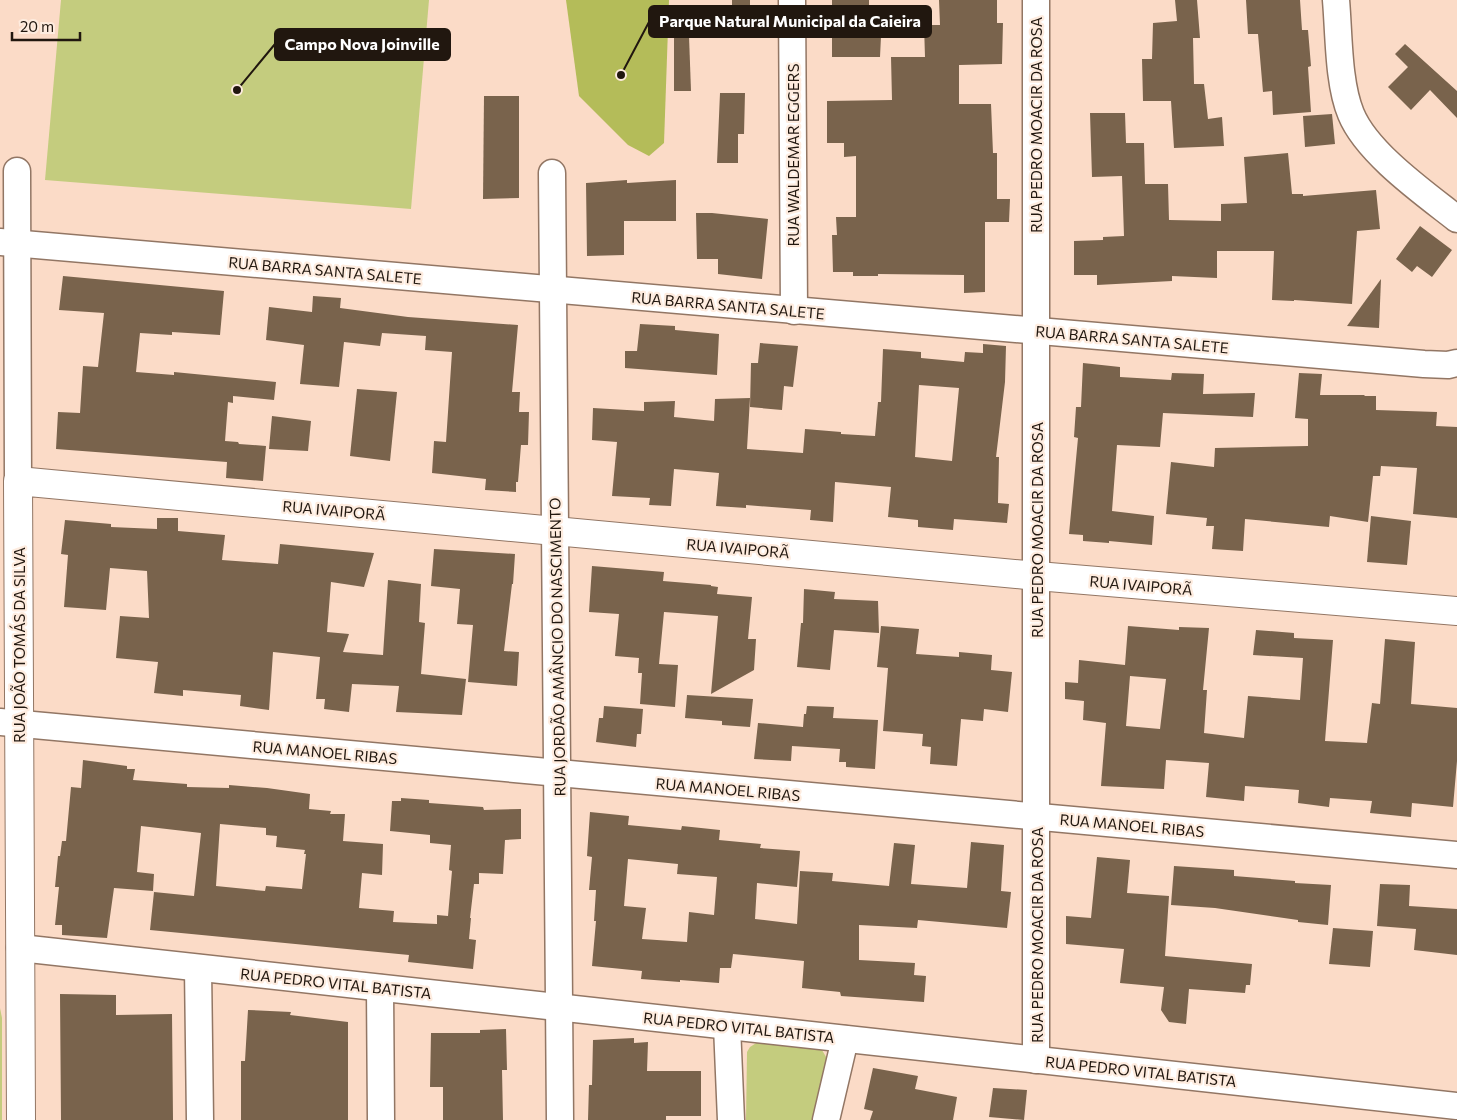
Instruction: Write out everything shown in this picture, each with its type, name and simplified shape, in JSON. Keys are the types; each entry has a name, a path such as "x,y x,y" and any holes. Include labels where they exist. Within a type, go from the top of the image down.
{"street":[{"name":"RUA WALDEMAR EGGERS","path":"792,0 794,311"},
{"name":"RUA PEDRO MOACIR DA ROSA","path":"1036,0 1036,1060"},
{"path":"1336,0 1341,58 1351,114 1367,139 1402,175 1457,219"},
{"name":"RUA JOÃO TOMÁS DA SILVA","path":"17,171 9,243 18,481 10,723 20,852 10,948 20,1006 21,1120"},
{"name":"RUA JORDÃO AMÂNCIO DO NASCIMENTO","path":"552,173 560,1120"},
{"name":"RUA BARRA SANTA SALETE","path":"9,243 1424,364 1457,363"},
{"name":"RUA IVAIPORÃ","path":"18,481 1036,576 1457,611"},
{"name":"RUA MANOEL RIBAS","path":"10,723 1457,855"},
{"path":"0,889 20,852"},
{"name":"RUA PEDRO VITAL BATISTA","path":"10,948 1457,1106"},
{"path":"198,968 200,1120"},
{"path":"0,977 15,987 20,1006"},
{"path":"380,988 381,1120"},
{"path":"727,1026 731,1120"},
{"path":"826,1120 845,1038"}],"green space":[{"path":"61,0 429,0 411,209 45,180"},
{"path":"566,0 669,0 664,143 649,156 628,145 579,96"},
{"path":"0,1008 2,1018 2,1120 0,1120"},
{"path":"761,1040 812,1043 822,1050 829,1062 815,1120 746,1120 747,1052 750,1047"}],"building":[{"path":"732,0 750,0 750,38 723,35 724,9 732,10"},
{"path":"832,0 869,0 869,16 882,15 880,57 832,57"},
{"path":"939,0 997,0 997,23 1003,23 1002,64 959,65 959,104 991,104 993,153 997,153 997,199 1010,199 1009,222 985,222 985,292 964,293 964,275 878,274 878,276 853,276 853,272 833,272 832,235 837,235 836,217 856,217 856,156 844,157 844,143 827,143 827,101 892,100 891,57 925,57 924,25 940,25"},
{"path":"1175,0 1197,0 1200,38 1193,38 1194,84 1204,84 1208,119 1222,117 1224,146 1174,148 1171,101 1143,101 1142,59 1152,59 1153,23 1177,21"},
{"path":"1246,0 1300,0 1302,30 1308,30 1311,66 1308,67 1311,112 1273,115 1272,91 1263,92 1258,34 1248,34"},
{"path":"674,36 689,36 691,91 674,91"},
{"path":"1405,44 1457,91 1457,118 1430,90 1411,110 1388,87 1408,67 1395,54"},
{"path":"720,93 745,93 744,134 738,134 738,163 717,163"},
{"path":"484,96 519,96 519,198 483,199"},
{"path":"1090,113 1125,113 1126,143 1144,143 1145,184 1168,184 1169,220 1221,221 1221,204 1247,203 1244,157 1288,153 1292,194 1303,194 1303,196 1376,190 1380,229 1357,231 1352,304 1272,300 1274,251 1217,251 1217,278 1172,276 1172,281 1097,285 1097,275 1074,275 1074,241 1103,240 1103,237 1124,236 1122,176 1092,177"},
{"path":"1332,114 1335,144 1305,147 1303,116"},
{"path":"627,180 627,183 676,180 676,221 624,221 624,255 587,256 586,183"},
{"path":"696,213 768,219 762,279 718,274 718,259 697,259"},
{"path":"1420,226 1452,250 1432,277 1417,266 1412,272 1396,259"},
{"path":"63,276 224,291 220,335 172,332 172,335 140,333 136,372 174,375 174,372 276,382 274,400 233,396 233,403 228,402 225,441 266,446 263,481 226,478 227,462 56,449 58,412 80,413 83,366 98,367 104,313 59,310"},
{"path":"1381,279 1379,328 1347,326"},
{"path":"313,296 341,298 340,308 408,317 518,325 512,392 520,392 519,412 529,412 528,445 521,445 516,492 485,490 486,479 432,473 434,441 446,442 452,352 425,350 426,336 382,333 380,346 344,342 339,387 300,384 304,345 266,340 269,307 312,312"},
{"path":"640,324 675,326 675,330 719,334 717,375 625,368 625,351 637,351"},
{"path":"760,343 798,346 793,387 784,386 782,410 750,407 751,363 758,363"},
{"path":"983,344 1006,346 1005,382 996,457 999,457 998,503 1009,504 1007,523 954,519 953,530 918,527 918,520 888,517 891,487 835,482 833,522 810,520 811,510 746,505 746,508 716,506 719,473 674,469 671,506 649,505 650,498 612,496 617,442 592,440 593,408 644,411 644,402 675,401 674,417 714,421 715,399 750,398 747,449 803,453 805,429 875,436 878,402 881,402 883,349 921,352 921,358 964,362 965,352 983,353","holes":["919,385 959,388 952,461 915,457"]},
{"path":"1083,363 1120,367 1120,377 1171,380 1172,373 1204,374 1203,394 1255,393 1253,417 1163,413 1160,447 1117,445 1112,511 1154,516 1152,545 1109,541 1109,543 1083,541 1083,535 1069,534 1078,438 1074,437 1076,407 1081,407"},
{"path":"1299,373 1322,374 1320,395 1376,396 1376,410 1437,412 1436,426 1457,427 1457,518 1413,514 1417,468 1381,466 1380,476 1373,476 1368,522 1330,516 1329,527 1245,519 1243,551 1212,549 1214,526 1206,526 1207,518 1166,514 1171,462 1214,467 1215,448 1308,446 1308,419 1295,418"},
{"path":"357,389 397,392 390,461 350,456"},
{"path":"272,416 311,421 308,451 269,449"},
{"path":"1371,516 1411,521 1407,565 1367,562"},
{"path":"157,518 178,518 178,531 225,535 222,560 278,564 280,544 374,553 364,587 331,582 327,632 349,634 343,652 383,655 388,580 421,584 419,622 425,623 421,674 466,679 462,715 396,712 399,686 352,684 349,712 324,709 325,699 316,699 320,657 273,652 269,710 240,706 241,695 183,690 183,696 154,693 158,662 116,658 120,616 149,618 147,571 110,568 106,610 64,607 68,555 61,554 65,520 111,524 111,527 157,529"},
{"path":"434,549 515,554 504,651 519,652 517,686 468,682 473,625 457,624 460,589 431,586"},
{"path":"592,566 664,572 663,581 711,585 718,587 717,594 752,597 748,639 756,639 754,670 711,694 718,616 664,612 659,664 678,665 675,707 640,704 642,673 638,673 639,658 615,656 619,614 589,612"},
{"path":"804,589 835,592 834,599 878,601 879,633 834,630 830,670 797,667 801,623 803,623"},
{"path":"881,626 919,629 916,654 959,657 959,652 992,655 991,670 1012,672 1008,712 984,709 983,721 961,719 957,766 930,764 931,747 922,746 923,734 883,731 888,668 877,667"},
{"path":"1128,626 1179,630 1179,627 1209,628 1203,690 1207,690 1204,733 1244,738 1248,696 1300,700 1303,658 1253,655 1256,630 1294,633 1294,638 1333,640 1325,741 1367,743 1372,703 1380,704 1385,639 1415,642 1411,704 1457,708 1457,761 1453,807 1412,803 1411,817 1370,813 1372,801 1330,798 1329,807 1298,803 1299,790 1245,786 1244,801 1206,797 1209,763 1166,760 1164,789 1101,786 1106,723 1083,720 1084,701 1065,699 1065,682 1078,683 1079,660 1125,665","holes":["1130,676 1166,679 1160,729 1126,726"]},
{"path":"687,695 753,699 750,727 722,725 722,721 685,718"},
{"path":"604,706 643,709 641,734 637,734 636,747 596,742 599,718 603,718"},
{"path":"807,706 834,707 833,718 878,720 875,769 846,767 846,762 839,762 840,749 792,746 791,761 754,759 758,723 803,727"},
{"path":"83,760 127,766 127,769 135,769 133,780 187,784 187,787 229,788 229,785 310,794 309,809 331,811 330,814 345,814 343,841 383,844 382,875 362,873 359,908 394,911 393,922 437,924 437,915 448,916 452,871 449,870 451,845 430,843 430,835 390,831 392,801 401,801 401,798 429,800 429,803 483,807 484,810 521,809 521,839 505,840 503,874 479,873 479,884 474,884 469,939 476,940 473,969 408,962 409,955 150,930 154,892 194,896 201,833 141,826 137,872 154,874 153,891 114,888 107,938 62,935 62,925 55,925 59,887 55,887 58,856 60,856 62,841 66,841 71,787 81,788","holes":["220,824 266,828 266,835 277,836 276,847 305,850 302,889 266,886 265,891 216,886"]},
{"path":"590,812 629,816 628,825 681,830 682,826 720,830 719,840 761,844 760,848 800,851 797,887 757,883 755,919 797,924 800,871 833,873 832,881 889,886 894,843 915,845 911,884 967,888 971,842 1004,845 1001,891 1011,892 1007,928 918,920 917,928 859,925 859,960 915,963 914,975 926,976 924,1002 841,996 840,992 802,988 804,961 733,954 731,968 720,968 719,983 641,979 642,971 592,966 596,921 594,921 596,890 589,890 592,857 587,856","holes":["628,859 678,864 677,874 717,877 714,915 689,912 687,942 642,939 646,908 624,906"]},
{"path":"1097,857 1130,860 1127,893 1169,896 1165,956 1252,964 1250,985 1246,985 1245,993 1189,989 1186,1024 1169,1022 1161,1010 1164,987 1120,983 1124,949 1066,944 1066,916 1091,918"},
{"path":"1174,866 1234,870 1234,876 1331,885 1328,925 1215,908 1171,905"},
{"path":"1380,884 1410,885 1409,906 1457,909 1457,955 1414,950 1416,929 1377,926"},
{"path":"1333,928 1373,931 1370,967 1329,964"},
{"path":"60,994 116,995 116,1015 172,1014 173,1120 61,1120"},
{"path":"248,1010 291,1012 290,1015 348,1022 348,1120 241,1120 241,1061 245,1061"},
{"path":"506,1029 507,1070 502,1070 503,1120 443,1120 443,1087 430,1087 431,1033 480,1033 480,1030"},
{"path":"634,1038 634,1043 648,1042 647,1071 701,1071 701,1116 666,1116 666,1120 588,1120 589,1085 592,1085 593,1040"},
{"path":"873,1068 918,1076 915,1089 957,1097 953,1120 870,1120 873,1111 864,1109"},
{"path":"993,1088 1027,1090 1024,1120 989,1117"}],"place":[{"name":"Parque Natural Municipal da Caieira","path":"621,75"},
{"name":"Campo Nova Joinville","path":"237,90"}]}
